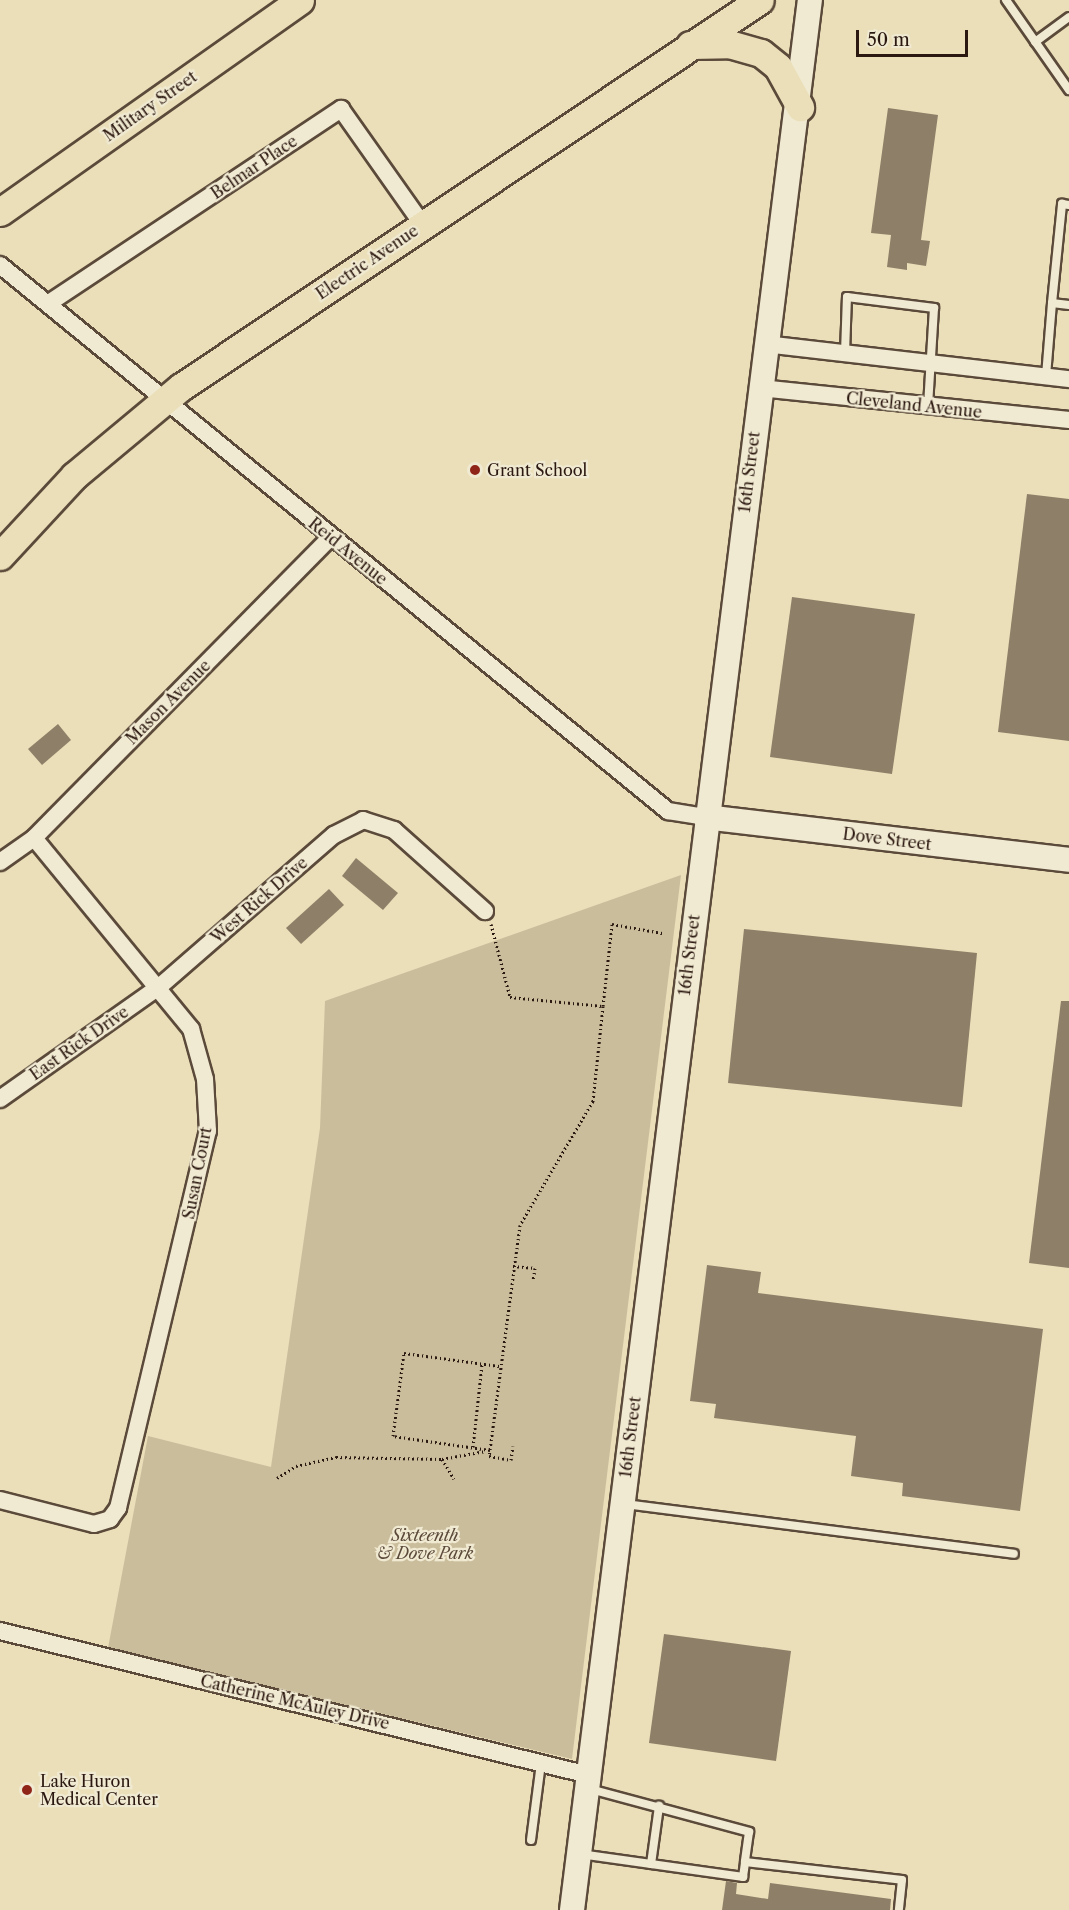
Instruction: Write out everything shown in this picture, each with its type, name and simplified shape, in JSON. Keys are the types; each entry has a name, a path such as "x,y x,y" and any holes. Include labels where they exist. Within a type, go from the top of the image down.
{"main road":[{"name":"Military Street","path":"0,212 300,0"},
{"name":"Electric Avenue","path":"0,556 74,476 165,400 422,224 760,0"},
{"path":"689,46 729,44 761,53 778,67 800,107"}],"street":[{"name":"16th Street","path":"572,1910 705,817 765,344 800,107 810,0"},
{"name":"Belmar Place","path":"49,303 341,109 422,224"},
{"name":"Reid Avenue","path":"0,265 668,812 705,817"},
{"path":"765,344 1069,379"},
{"name":"Cleveland Avenue","path":"760,388 1069,420"},
{"name":"Mason Avenue","path":"0,862 34,838 331,537"},
{"name":"Dove Street","path":"705,817 1069,860"},
{"name":"West Rick Drive","path":"159,987 334,835 363,820 394,830 485,911"},
{"name":"Susan Court","path":"0,1500 73,1521 110,1519 125,1484 208,1131 199,1052 191,1029 159,987 34,838"},
{"name":"East Rick Drive","path":"0,1099 159,987"},
{"name":"Catherine McAuley Drive","path":"0,1631 541,1762 588,1781"}],"lane":[{"path":"1006,0 1069,90"},
{"path":"1035,42 1069,17"},
{"path":"1046,376 1062,204 1069,205"},
{"path":"845,353 847,297 934,308 928,407"},
{"path":"1052,303 1069,305"},
{"path":"622,1503 1014,1554"},
{"path":"531,1840 541,1762"},
{"path":"579,1854 743,1877 749,1832 659,1806 588,1781"},
{"path":"651,1864 659,1806"},
{"path":"745,1862 902,1880 899,1910"}],"path":[{"path":"485,911 501,944 510,997 603,1006"},
{"path":"513,1446 511,1460 489,1456 499,1366 520,1225 593,1101 612,924 662,933"},
{"path":"513,1266 535,1268 534,1281"},
{"path":"490,1450 393,1436 404,1353 499,1366"},
{"path":"473,1447 482,1364"},
{"path":"277,1478 296,1466 336,1457 442,1459 490,1450"},
{"path":"442,1459 454,1479"}],"green space":[{"name":"Sixteenth & Dove Park","path":"681,875 572,1759 108,1648 148,1436 271,1467 320,1128 325,1001"}],"building":[{"path":"888,108 938,115 921,240 930,241 926,266 907,263 907,270 887,267 891,235 871,233"},
{"path":"1027,494 1069,499 1069,741 998,732"},
{"path":"792,597 915,614 892,774 770,757"},
{"path":"58,724 71,740 42,765 28,749"},
{"path":"356,858 398,893 383,910 342,876"},
{"path":"329,889 344,905 301,944 286,928"},
{"path":"744,929 977,953 962,1107 728,1083"},
{"path":"1061,1001 1069,1001 1069,1268 1029,1263"},
{"path":"707,1265 761,1272 758,1293 1043,1329 1020,1511 902,1496 903,1483 851,1476 856,1436 714,1418 716,1404 690,1401"},
{"path":"664,1634 791,1651 776,1761 649,1743"},
{"path":"726,1881 737,1883 736,1894 768,1899 770,1883 891,1899 890,1910 722,1910"}],"place":[{"name":"Grant School","path":"475,470"},
{"name":"Lake Huron Medical Center","path":"27,1790"}]}
